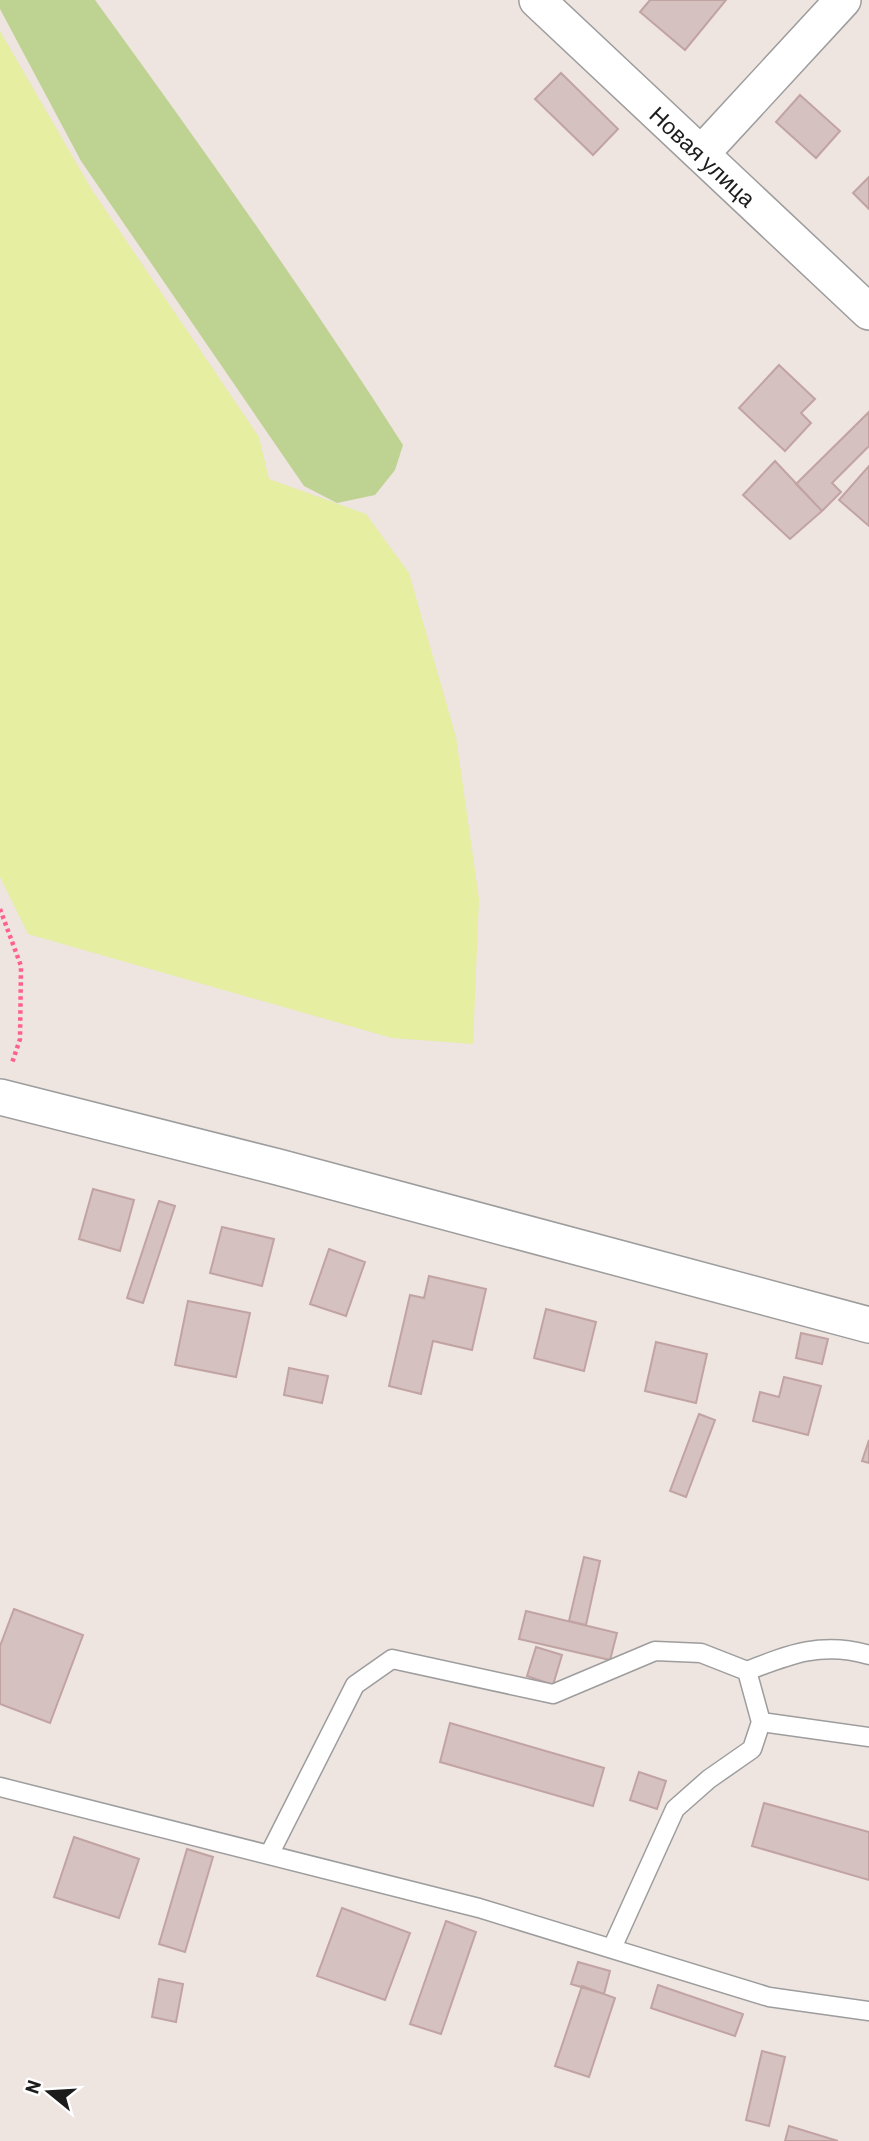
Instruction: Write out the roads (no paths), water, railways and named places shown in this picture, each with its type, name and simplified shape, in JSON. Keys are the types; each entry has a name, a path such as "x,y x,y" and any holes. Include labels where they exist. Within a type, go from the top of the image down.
{"street":[{"name":"Новая улица","path":"537,0 869,312"},
{"path":"701,154 843,0"},
{"path":"1,1097 278,1167 869,1325"}],"lane":[{"path":"269,1854 355,1685 392,1659 553,1694 655,1651 701,1653 747,1671 811,1649 851,1650 869,1655"},
{"path":"612,1948 675,1809 709,1779 752,1749 761,1722 747,1671"},
{"path":"761,1722 869,1737"},
{"path":"0,1787 479,1908 769,1997 869,2011"}]}
